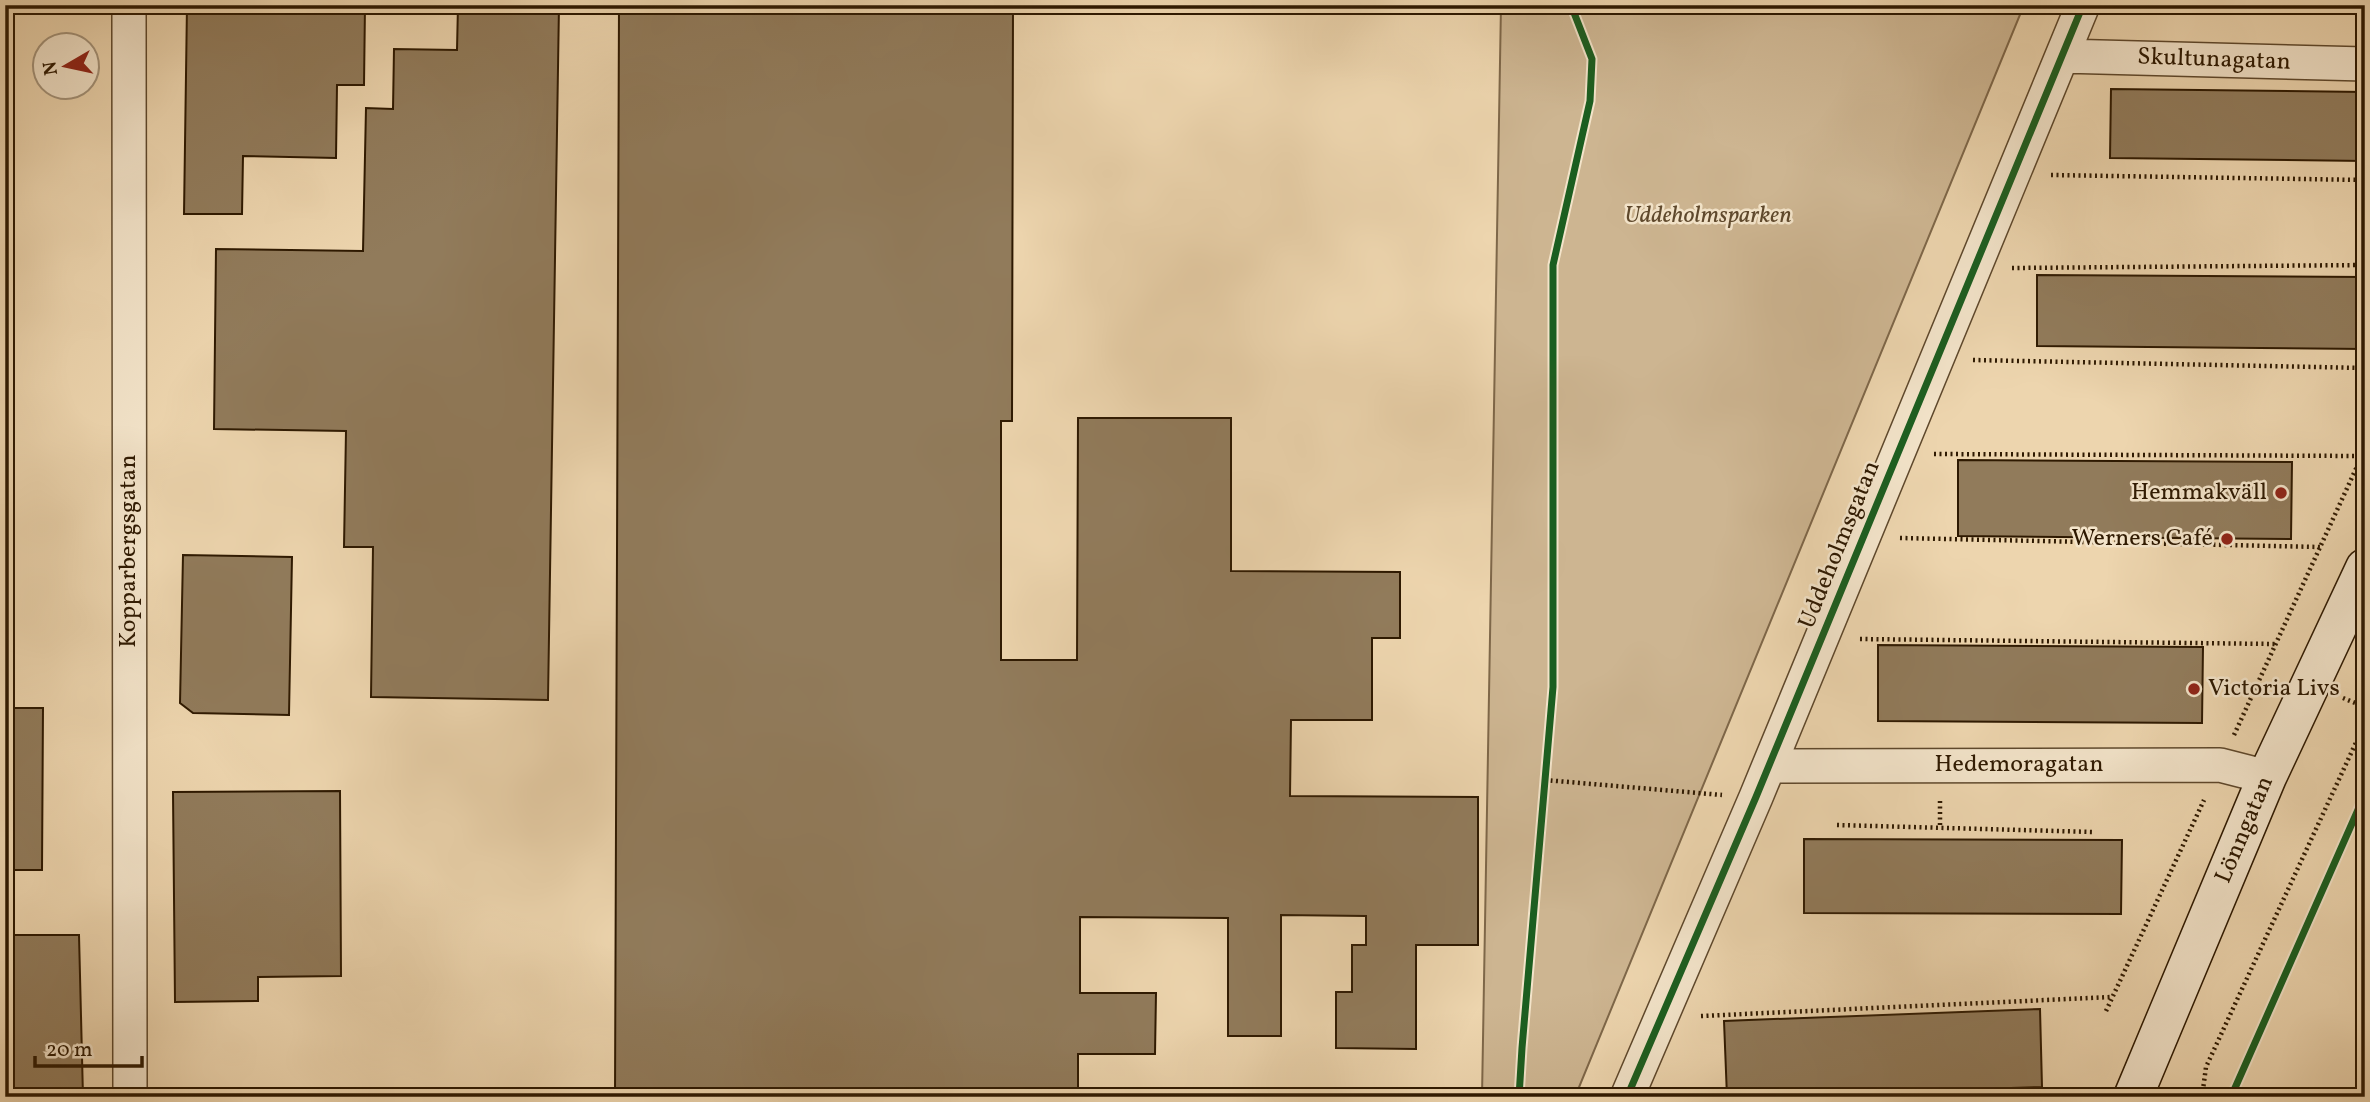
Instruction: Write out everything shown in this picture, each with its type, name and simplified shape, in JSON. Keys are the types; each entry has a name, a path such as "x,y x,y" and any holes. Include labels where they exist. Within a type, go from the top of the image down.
{"street":[{"name":"Kopparbergsgatan","path":"129,5 130,1097"},
{"name":"Uddeholmsgatan","path":"1627,1097 1769,766 2083,5"},
{"name":"Skultunagatan","path":"2062,56 2365,64"},
{"name":"Lönngatan","path":"2133,1097 2267,777 2365,568"},
{"name":"Hedemoragatan","path":"1769,766 2220,765 2267,777"}],"path":[{"path":"2046,175 2365,180"},
{"path":"2008,268 2365,265"},
{"path":"1969,360 2365,368"},
{"path":"1930,454 2361,456"},
{"path":"1896,538 2320,547"},
{"path":"1853,639 2275,644"},
{"path":"2202,1097 2206,1067 2365,723"},
{"path":"1545,780 1756,797"},
{"path":"1940,794 1940,828"},
{"path":"1837,825 2094,832"},
{"path":"1696,1016 2112,997"}],"green space":[{"name":"Uddeholmsparken","path":"1501,5 2024,5 1575,1097 1482,1097"}],"building":[{"path":"187,5 365,5 364,85 337,85 336,158 243,156 242,214 184,214"},
{"path":"458,5 559,5 548,700 371,697 373,547 344,547 346,431 214,429 216,249 363,251 366,108 393,109 394,49 457,50"},
{"path":"619,5 1013,5 1012,421 1001,421 1001,660 1077,660 1078,418 1231,418 1231,571 1400,572 1400,638 1372,638 1372,720 1291,720 1290,796 1478,797 1478,945 1416,945 1416,1049 1336,1048 1336,992 1352,992 1352,945 1366,945 1366,916 1281,915 1281,1036 1228,1036 1228,918 1080,917 1080,993 1156,993 1155,1054 1078,1054 1078,1097 615,1097"},
{"path":"2111,89 2365,92 2365,161 2110,158"},
{"path":"2037,275 2365,277 2365,349 2037,346"},
{"path":"1958,460 2292,462 2291,539 1958,536"},
{"path":"183,555 292,557 289,715 193,713 180,703"},
{"path":"1878,645 2203,647 2202,723 1878,721"},
{"path":"5,708 43,708 42,870 5,870"},
{"path":"340,791 341,976 258,977 258,1001 175,1002 173,792"},
{"path":"1804,839 2122,840 2121,914 1804,913"},
{"path":"5,935 79,935 83,1097 5,1097"},
{"path":"2040,1009 2042,1087 1727,1097 1724,1021"}],"cycle path":[{"path":"1519,1097 1553,687 1553,265 1590,101 1592,59 1571,5"},
{"path":"1627,1097 1756,797 2083,5"},
{"path":"2231,1097 2365,794"}],"place":[{"name":"Hemmakväll","path":"2281,493"},
{"name":"Werners Café","path":"2227,539"},
{"name":"Victoria Livs","path":"2194,689"}]}
